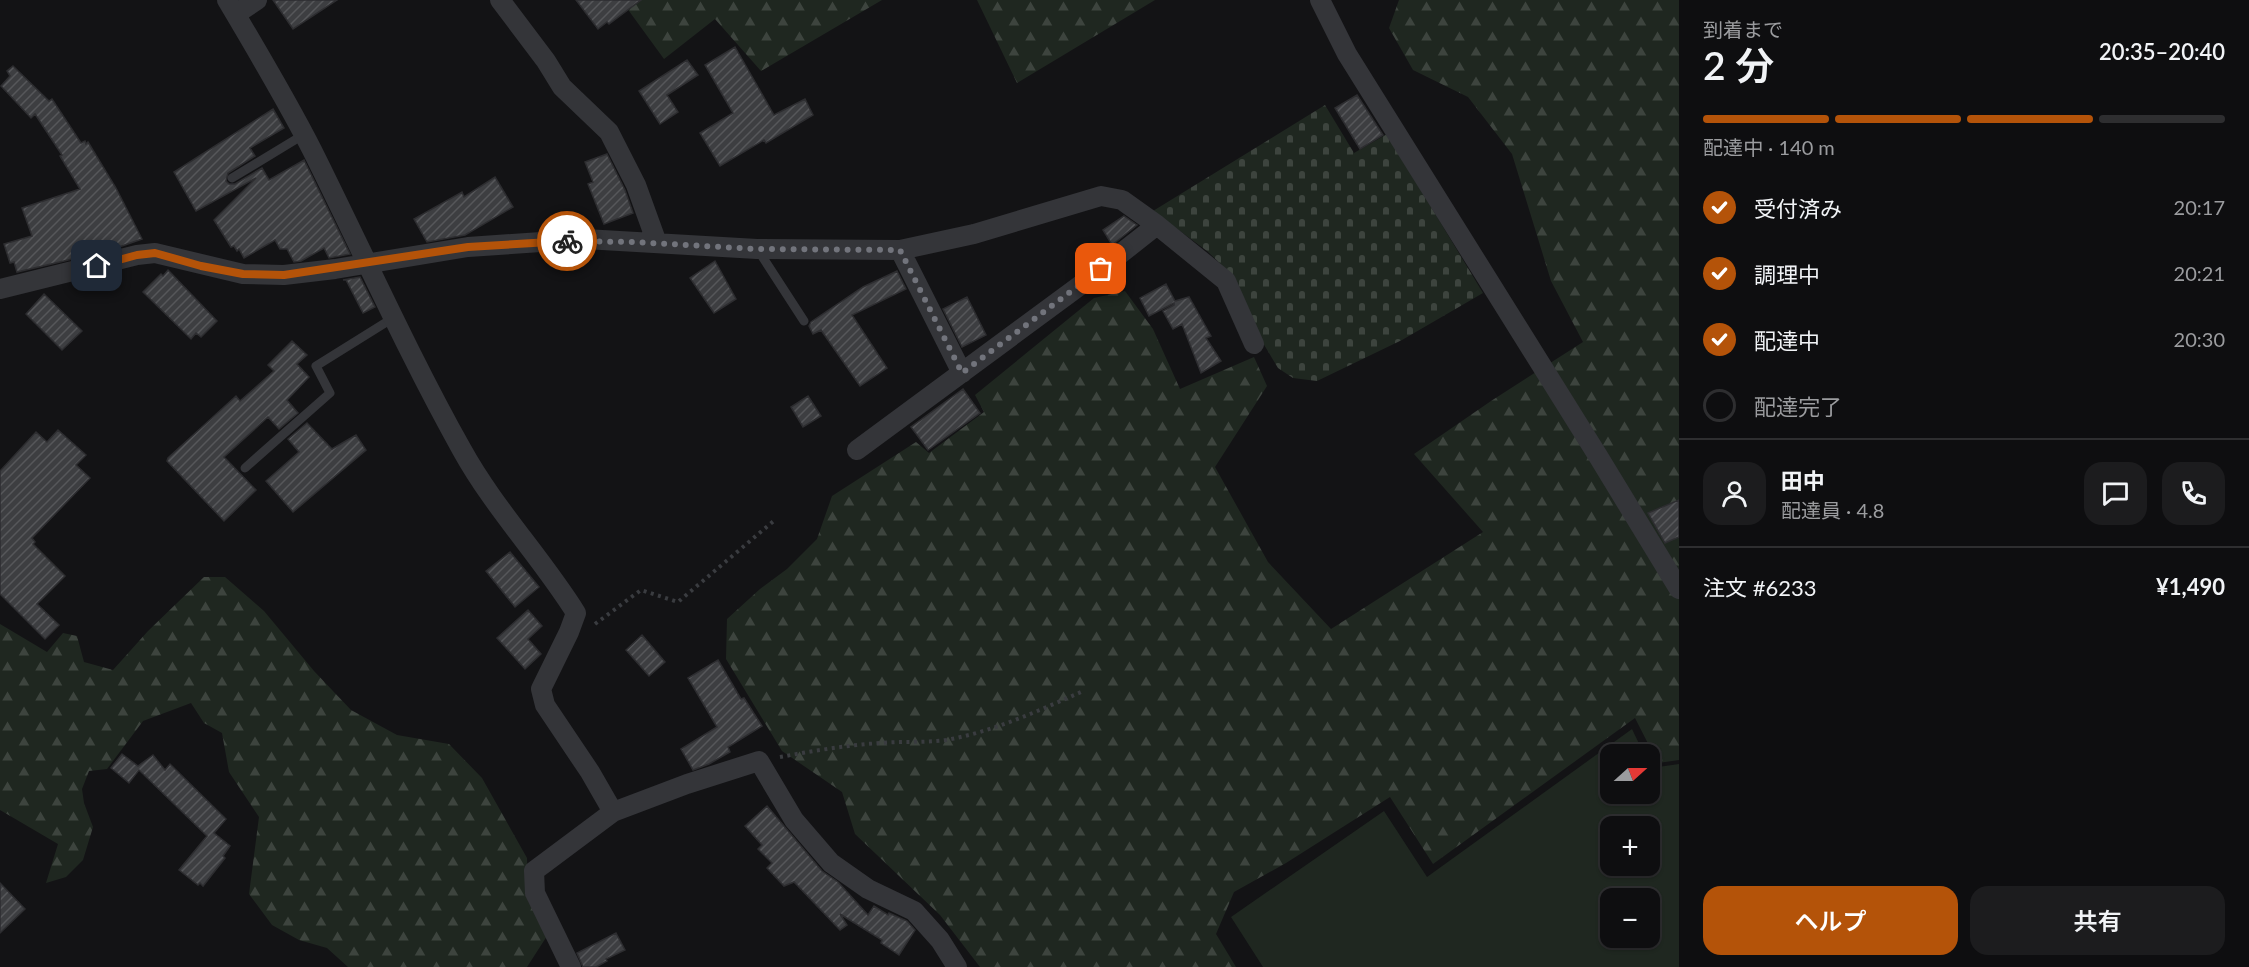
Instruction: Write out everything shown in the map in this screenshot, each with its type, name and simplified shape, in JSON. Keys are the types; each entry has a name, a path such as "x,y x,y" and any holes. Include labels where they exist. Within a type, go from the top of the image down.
{"street":[{"path":"257,0 232,7 303,135 462,452 513,527 553,576 576,613 541,689 545,705 590,772 613,812"},
{"path":"500,0 546,61 562,87 580,101 609,132 636,185 657,243"},
{"path":"1320,0 1347,54 1679,589"},
{"path":"0,289 137,255 155,253 201,266 243,274 284,275 468,247 585,239 757,249 900,250 974,234 1101,196 1122,200 1226,281 1254,344"},
{"path":"856,450 1157,225"},
{"path":"900,250 962,373"},
{"path":"571,967 535,893 534,871 613,812 687,784 759,761 795,820 831,863 868,889 914,911 940,940 957,967"}],"lane":[{"path":"232,178 303,135"},
{"path":"757,249 804,321"},
{"path":"245,468 330,393 316,366 393,318"}],"path":[{"path":"569,632 596,624 641,590 678,602 776,519"},
{"path":"759,761 881,742 924,742 948,739 1012,720 1081,692"}],"green space":[{"path":"621,0 882,0 761,71 715,19 664,59"},
{"path":"977,0 1155,0 1017,83"},
{"path":"1399,0 1679,0 1679,760 1660,763 1660,744 1648,744 1635,718 1433,864 1390,797 1286,863 1234,892 1216,934 1236,967 980,967 940,915 855,834 842,792 782,751 726,659 727,619 760,589 787,569 817,539 832,496 916,442 929,453 984,412 975,395 1094,298 1125,291 1153,329 1180,389 1254,357 1267,386 1215,467 1268,562 1331,629 1483,532 1414,454 1583,342 1551,281 1512,154 1468,97 1413,70 1389,28"},
{"path":"1325,105 1354,153 1387,134 1483,293 1402,340 1317,381 1293,378 1278,368 1227,270 1207,251 1153,211"},
{"path":"204,577 225,577 264,611 314,671 351,710 397,735 449,744 482,778 527,858 528,901 547,936 527,967 348,967 327,948 299,940 272,925 249,894 259,817 229,772 222,733 204,723 191,703 143,721 107,769 89,771 82,789 84,803 93,827 83,860 66,877 46,883 58,844 0,810 0,624 47,652 63,633 77,636 84,662 113,670 148,631"},
{"path":"1632,729 1639,744 1611,744"},
{"path":"1600,752 1600,804 1660,804 1660,767 1679,764 1679,967 1263,967 1231,917 1384,811 1427,877"}],"building":[{"path":"273,0 337,0 293,29"},
{"path":"576,0 641,0 609,24 607,22 598,29"},
{"path":"735,47 774,115 805,99 813,115 766,143 764,140 720,166 700,133 733,113 705,65"},
{"path":"687,60 698,75 667,95 678,112 660,124 639,91"},
{"path":"13,66 49,101 52,99 81,143 88,142 116,188 142,239 116,248 113,243 81,257 17,272 14,262 10,263 4,244 32,236 22,208 80,189 60,156 62,155 35,114 31,118 1,86 10,76 7,71"},
{"path":"1357,95 1383,135 1360,149 1335,108"},
{"path":"273,109 284,128 250,148 255,156 228,173 226,181 229,184 235,184 262,168 269,180 304,160 350,254 329,258 324,248 301,261 294,262 287,249 280,249 275,240 244,258 239,249 237,251 234,246 231,247 214,220 256,178 196,211 174,172"},
{"path":"607,154 625,190 633,213 604,224 588,184 593,182 585,162"},
{"path":"495,177 513,207 465,235 427,242 414,219 462,192 464,197"},
{"path":"1124,216 1137,225 1112,245 1103,230"},
{"path":"715,261 736,299 714,313 690,278"},
{"path":"168,270 217,321 201,337 196,333 191,339 143,292"},
{"path":"897,271 906,289 852,315 887,368 860,386 821,330 813,334 809,326 811,322 863,287"},
{"path":"360,277 375,307 363,313 346,280 343,280"},
{"path":"1166,284 1175,301 1189,297 1211,336 1206,338 1221,361 1201,373 1182,324 1173,329 1163,311 1174,303 1149,316 1140,298"},
{"path":"44,294 82,331 62,350 26,314"},
{"path":"967,297 986,335 962,347 943,309"},
{"path":"292,341 307,355 297,364 309,377 287,400 298,413 279,429 268,417 224,457 256,490 224,521 167,461 168,458 236,396 240,401 274,371 268,365"},
{"path":"963,389 980,413 928,450 911,427"},
{"path":"808,396 821,416 803,427 791,407"},
{"path":"307,423 332,449 356,435 366,450 293,512 266,481 299,452 288,439"},
{"path":"58,430 86,455 76,465 90,478 32,538 35,542 33,544 65,576 37,604 59,625 45,639 0,594 0,471 36,432 47,442"},
{"path":"1679,500 1679,537 1665,543 1648,513"},
{"path":"510,552 539,587 515,607 486,571"},
{"path":"528,610 542,626 528,639 541,654 525,669 497,638"},
{"path":"642,635 665,662 649,676 626,650"},
{"path":"718,660 741,699 744,698 762,726 728,747 730,752 693,770 681,749 717,727 688,678"},
{"path":"122,754 138,766 153,755 165,770 170,764 226,819 214,833 230,846 223,856 225,858 203,886 200,883 198,885 179,870 207,836 139,770 129,783 111,768"},
{"path":"767,806 822,871 838,882 868,915 874,906 888,915 889,913 907,921 915,930 899,955 881,943 882,940 840,914 847,925 840,930 794,882 784,886 767,868 772,863 758,849 762,845 745,826"},
{"path":"0,883 25,909 0,933"},
{"path":"616,933 625,950 606,959 607,961 596,967 583,967 577,953"}],"way so far":[{"path":"567,241 585,239 757,249 900,250 962,373 1101,269"}],"route":[{"path":"97,266 137,255 155,253 201,266 243,274 284,275 468,247 567,241"}]}
